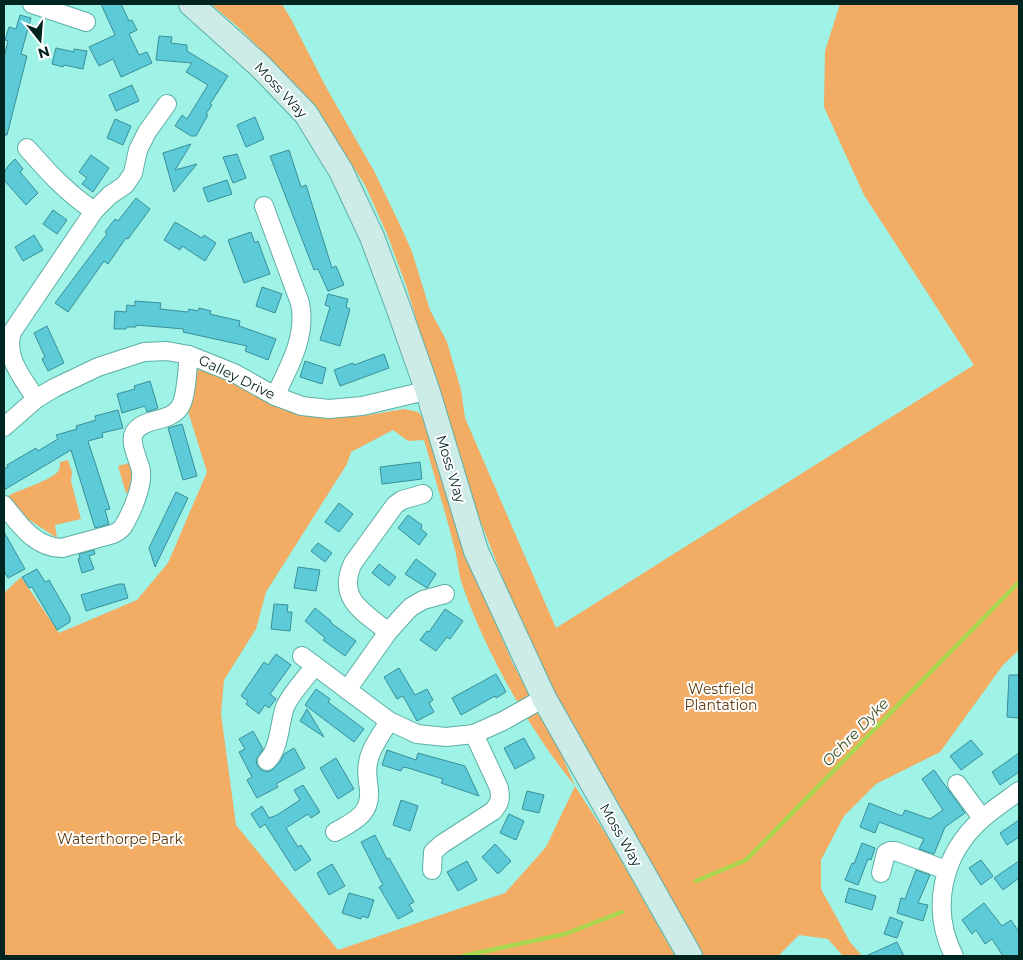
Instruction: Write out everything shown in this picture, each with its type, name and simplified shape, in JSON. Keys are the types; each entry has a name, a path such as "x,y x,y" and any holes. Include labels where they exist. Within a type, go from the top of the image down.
{"street":[{"path":"32,4 86,22"},
{"name":"Moss Way","path":"191,4 260,66 306,114 341,171 372,237 427,389 476,551 544,698 690,956"},
{"path":"36,399 10,354 8,331 94,211 110,195 125,185 133,173 138,150 147,132 167,104"},
{"path":"26,148 61,186 94,211"},
{"path":"264,206 302,313 299,340 290,364 274,396"},
{"name":"Galley Drive","path":"4,427 36,399 75,377 144,352 190,355 234,373 274,396 302,406 329,409 362,406 427,389"},
{"path":"4,505 24,531 46,545 55,548 62,548 120,531 139,491 141,479 133,440 134,433 141,426 172,415 180,408 185,395 190,355"},
{"path":"388,632 351,600 348,592 348,572 395,505 402,500 423,494"},
{"path":"347,690 388,632 411,607 433,596 445,594"},
{"path":"266,761 271,757 274,749 286,705 308,661 389,722 417,734 446,737 474,734 503,721 544,698"},
{"path":"335,832 358,819 365,811 369,802 368,762 371,752 389,722"},
{"path":"432,870 433,852 442,844 482,819 499,805 501,798 498,788 474,734"},
{"path":"957,784 982,818"},
{"path":"954,956 949,946 941,910 946,870 967,834 982,818 1019,791"},
{"path":"881,873 886,853 890,850 946,870"}],"green space":[{"name":"Westfield Plantation","path":"211,4 282,4 291,19 327,89 374,171 402,229 412,252 430,310 447,342 461,390 465,418 556,628 974,365 864,195 824,107 825,51 840,4 1019,4 1019,650 1003,665 940,752 876,784 844,816 821,860 821,889 850,942 862,956 843,956 828,939 799,935 778,956 701,956 559,708 527,640 460,469 407,288 387,234 365,185 300,89 239,28"},
{"name":"Waterthorpe Park","path":"199,369 210,369 279,407 303,414 330,418 362,416 404,409 418,412 422,417 454,517 480,587 513,664 558,746 575,786 609,839 675,956 4,956 4,593 21,577 59,633 137,600 168,563 207,472 187,408 191,379","holes":["393,430 408,441 424,440 455,551 462,584 483,637 525,715 575,786 546,847 505,893 338,950 236,825 221,714 224,680 256,629 266,592 347,464 351,452"]},
{"path":"68,460 72,472 71,481 81,519 55,525 57,538 28,519 8,496 56,474 60,467 60,462"},
{"path":"133,462 134,489 126,493 118,466"}],"building":[{"path":"101,4 121,4 129,21 132,20 137,30 129,34 139,55 147,52 152,63 121,77 113,59 99,66 89,47 115,35"},
{"path":"20,15 31,18 21,54 27,56 7,135 4,135 4,57 8,41 5,40 9,27 16,29"},
{"path":"159,36 172,37 171,43 187,45 187,51 228,76 210,104 212,105 206,114 208,115 196,136 191,136 175,126 182,115 187,119 208,85 186,72 192,63 156,60"},
{"path":"56,48 74,52 74,49 87,51 83,69 52,64"},
{"path":"132,85 139,101 116,111 109,95"},
{"path":"255,117 264,139 246,147 237,125"},
{"path":"115,119 131,126 123,145 107,138"},
{"path":"191,144 175,170 197,164 174,192 163,153"},
{"path":"289,150 301,187 306,185 332,268 336,266 344,285 328,291 318,269 314,270 270,156"},
{"path":"237,154 246,178 233,183 223,157"},
{"path":"91,155 109,168 93,192 82,184 87,178 79,172"},
{"path":"15,159 23,169 20,172 38,193 26,205 4,180 4,173"},
{"path":"227,180 232,194 208,202 203,188"},
{"path":"136,198 150,209 108,264 104,261 68,312 55,303 107,234 105,232 115,219 118,221"},
{"path":"53,210 67,220 57,234 43,224"},
{"path":"175,222 202,238 204,235 216,243 205,261 182,246 180,250 164,240"},
{"path":"251,232 255,243 258,241 270,274 244,283 228,240"},
{"path":"34,235 43,250 23,261 15,247"},
{"path":"262,287 282,294 275,313 256,306"},
{"path":"328,294 348,299 346,307 350,309 340,346 320,340 330,307 325,305"},
{"path":"135,301 161,303 160,309 188,312 189,309 198,311 199,308 211,311 210,314 240,321 239,326 276,339 268,360 245,351 247,346 183,332 184,329 136,325 136,327 127,327 126,329 114,329 115,311 126,312 127,305 135,306"},
{"path":"47,326 64,363 48,371 42,359 45,357 34,333"},
{"path":"384,354 389,368 340,386 334,370"},
{"path":"305,361 326,368 322,384 300,377"},
{"path":"150,381 158,408 147,412 145,406 122,413 117,394 135,389 134,386"},
{"path":"118,410 123,428 102,433 103,437 88,441 110,509 105,510 109,524 95,528 71,450 4,490 4,469 8,467 7,465 36,448 38,451 58,439 56,435 77,429 76,426 96,420 95,416"},
{"path":"182,424 197,476 183,480 168,428"},
{"path":"420,462 422,479 382,484 380,467"},
{"path":"176,492 188,498 155,567 149,548"},
{"path":"339,503 353,514 339,532 325,522"},
{"path":"408,515 422,525 421,529 427,534 419,545 398,528"},
{"path":"4,532 25,569 8,578 4,571"},
{"path":"318,543 332,553 325,562 311,551"},
{"path":"94,550 95,554 89,556 94,569 82,573 78,559 80,558 79,554"},
{"path":"416,559 436,574 427,588 405,574"},
{"path":"379,564 396,577 389,586 372,573"},
{"path":"298,567 320,570 316,591 294,588"},
{"path":"37,569 45,582 49,580 70,617 70,622 57,630 32,587 29,588 22,577"},
{"path":"124,584 128,598 86,611 81,595"},
{"path":"274,604 288,605 287,612 292,612 290,631 271,629"},
{"path":"315,608 331,623 356,641 345,656 323,640 325,638 305,621"},
{"path":"445,609 463,621 450,639 447,637 436,651 420,640 427,631 429,632"},
{"path":"276,654 291,665 270,694 276,699 269,708 265,705 259,714 246,704 248,701 241,696 264,662 268,665"},
{"path":"399,668 415,695 427,689 433,700 429,703 434,712 417,721 403,696 397,699 384,677"},
{"path":"496,674 506,692 461,715 452,698"},
{"path":"1009,675 1019,675 1019,718 1007,717"},
{"path":"316,689 330,699 328,702 364,729 354,742 305,705"},
{"path":"307,709 324,737 300,721"},
{"path":"253,731 263,749 256,760 261,770 271,771 280,762 284,754 294,748 305,768 276,784 278,787 257,798 247,780 252,777 239,752 245,749 239,739"},
{"path":"524,738 535,758 515,769 504,748"},
{"path":"971,740 983,754 961,770 950,756"},
{"path":"387,750 416,760 418,753 465,766 479,796 441,783 443,779 408,768 403,767 401,771 382,765"},
{"path":"1019,753 1019,772 1000,785 992,772"},
{"path":"336,758 354,789 338,799 320,768"},
{"path":"934,770 965,813 945,827 934,854 919,849 924,839 879,822 875,833 860,827 869,803 902,816 905,810 930,819 943,810 922,779"},
{"path":"303,785 320,812 311,818 308,814 286,828 298,847 301,845 311,860 295,871 265,824 260,828 251,814 262,806 269,818 277,815 300,800 294,790"},
{"path":"527,791 544,795 539,813 522,809"},
{"path":"401,800 418,806 410,831 393,825"},
{"path":"509,814 524,821 516,840 500,833"},
{"path":"1019,820 1019,837 1007,845 1000,833"},
{"path":"375,835 387,859 389,858 414,902 409,905 413,911 398,919 379,887 383,885 361,842"},
{"path":"862,843 875,848 871,860 868,859 858,885 845,880"},
{"path":"495,844 511,861 498,874 482,857"},
{"path":"981,860 993,876 981,885 969,868"},
{"path":"467,861 477,880 458,891 447,872"},
{"path":"1019,861 1019,878 1003,890 994,878"},
{"path":"332,864 345,886 329,895 317,873"},
{"path":"916,870 930,875 918,903 928,905 923,921 897,913 901,898 905,899"},
{"path":"849,888 876,896 872,910 845,902"},
{"path":"349,893 374,900 368,918 362,916 361,919 342,913"},
{"path":"984,903 1002,926 1011,920 1019,932 1019,956 1003,956 992,939 985,944 976,930 972,934 962,920"},
{"path":"890,917 903,922 897,938 884,934"},
{"path":"897,942 904,956 866,956"}],"waterway":[{"name":"Ochre Dyke","path":"696,881 746,860 1019,582"},
{"name":"Ochre Dyke","path":"463,956 565,934 622,912"}]}
